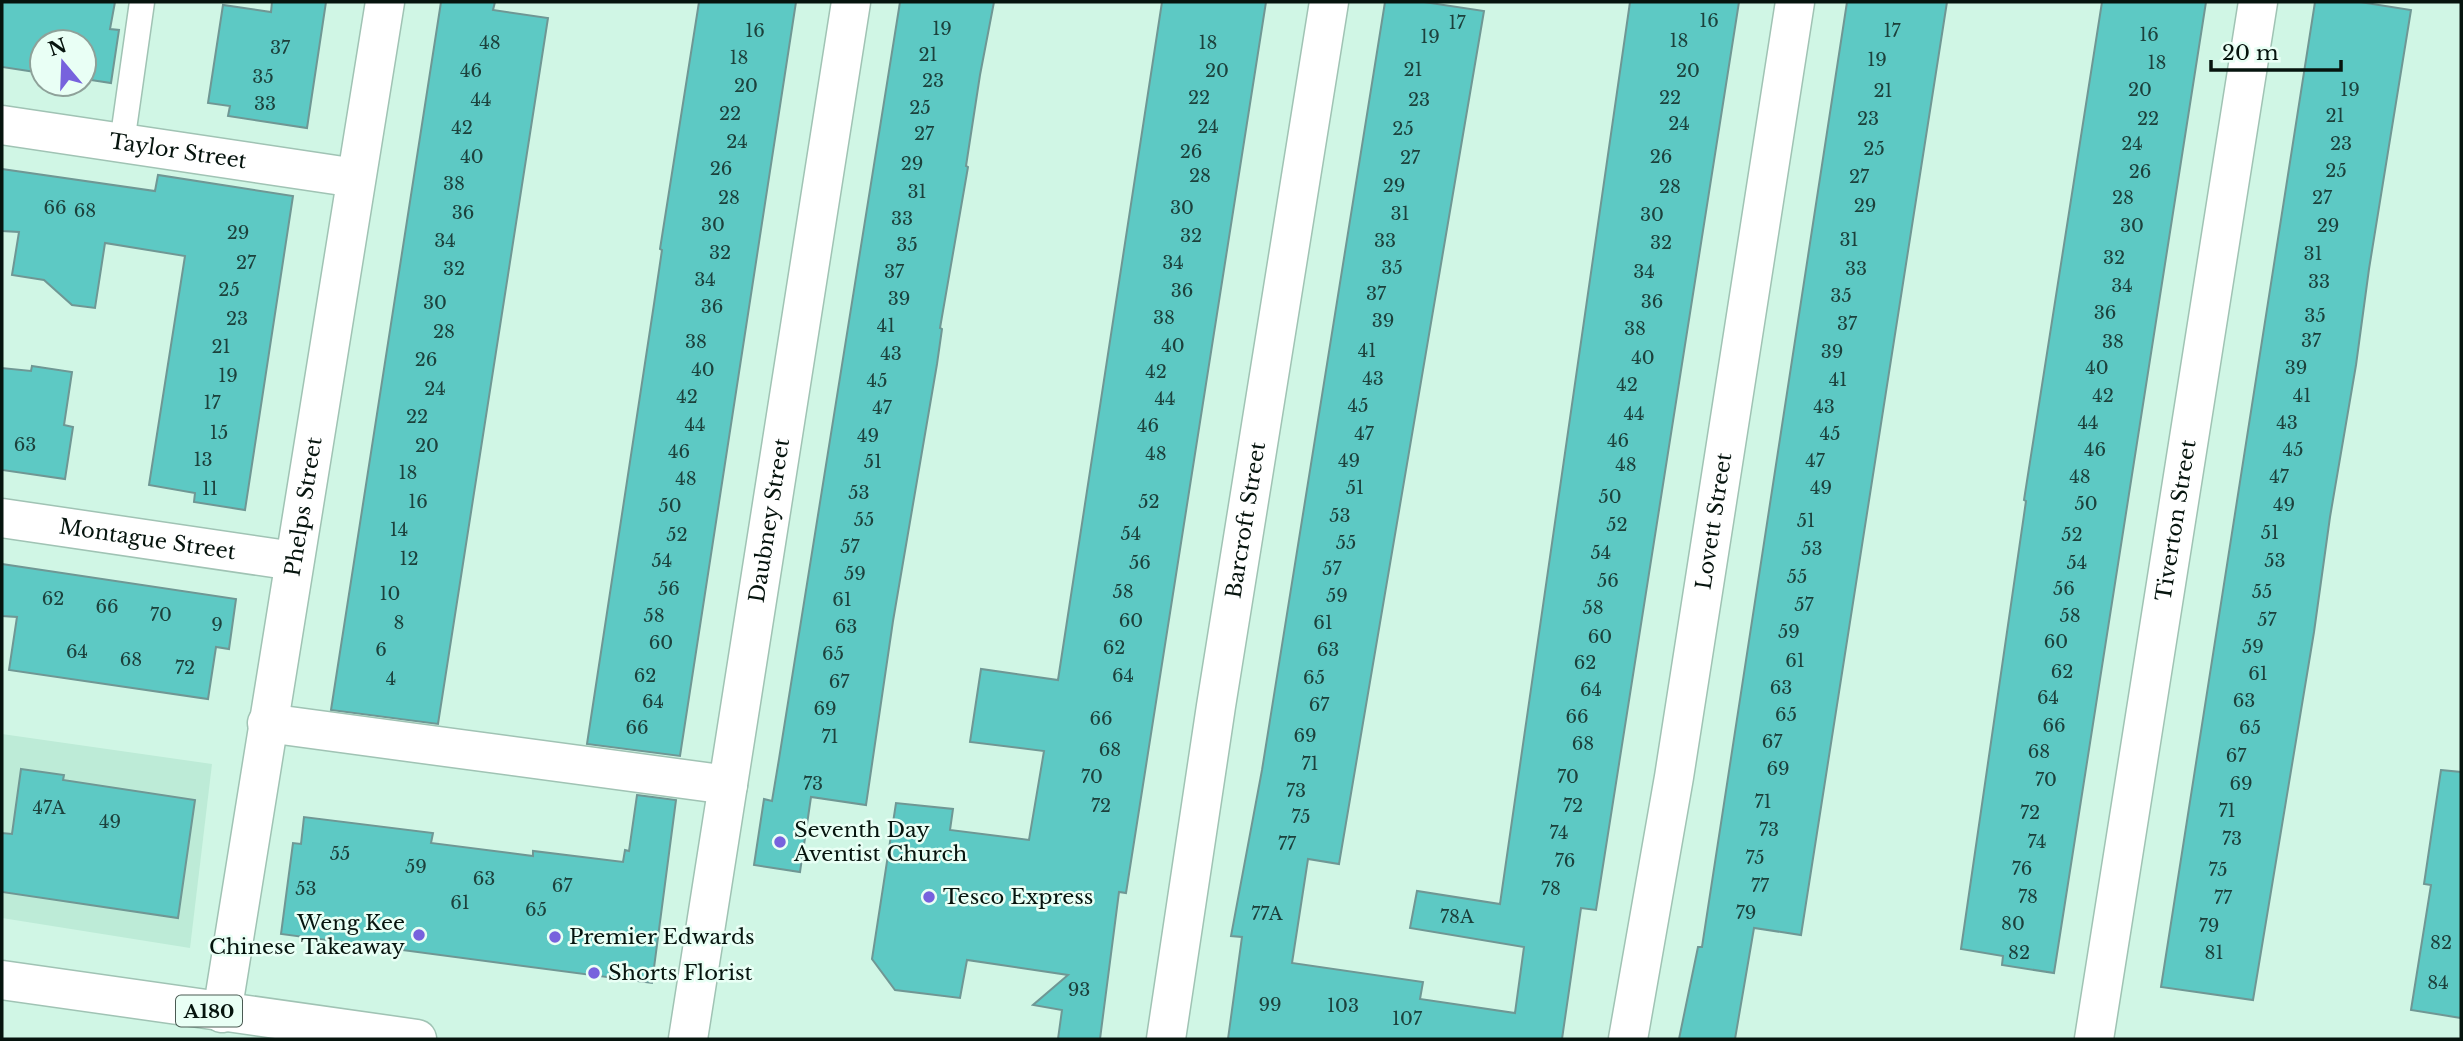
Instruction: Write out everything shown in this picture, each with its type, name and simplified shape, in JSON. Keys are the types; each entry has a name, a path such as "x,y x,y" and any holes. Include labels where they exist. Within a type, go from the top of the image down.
{"street":[{"name":"Phelps Street","path":"222,1013 385,2"},
{"name":"Daubney Street","path":"688,1039 851,2"},
{"name":"Barcroft Street","path":"1166,1039 1216,706 1329,2"},
{"name":"Lovett Street","path":"1628,1039 1674,777 1795,2"},
{"name":"Tiverton Street","path":"2094,1039 2258,2"},
{"name":"Taylor Street","path":"2,125 356,178"},
{"name":"Montague Street","path":"2,518 294,561"},
{"path":"267,723 728,785"},
{"name":"A180","path":"2,980 417,1039"}],"lane":[{"path":"122,143 142,2"}],"shaded area":[{"path":"2,734 212,764 190,948 2,918"}],"building":[{"path":"2,2 115,2 110,29 119,30 111,83 98,81 98,28 28,28 28,71 2,67"},
{"path":"272,2 326,2 307,128 228,116 230,106 208,103 223,5 271,12"},
{"path":"441,2 495,2 493,10 548,18 438,724 331,710"},
{"path":"699,2 796,2 680,756 587,744"},
{"path":"900,2 994,2 980,75 966,166 968,167 893,621 866,805 811,797 800,872 754,865 764,799 772,801"},
{"path":"1162,2 1266,2 1126,893 1119,892 1100,1039 1058,1039 1062,1010 1033,1005 1068,975 967,960 960,998 895,990 872,959 896,803 953,809 950,830 1029,840 1044,751 970,742 981,669 1058,680"},
{"path":"1385,2 1424,2 1484,11 1339,864 1308,859 1292,963 1423,982 1420,999 1515,1013 1524,947 1410,928 1417,891 1500,904 1630,2 1739,2 1596,910 1581,908 1562,1039 1228,1039 1242,937 1231,936 1262,770"},
{"path":"1847,2 1947,2 1801,935 1754,928 1735,1039 1679,1039 1698,947 1702,947"},
{"path":"2102,2 2206,2 2054,973 2002,965 2003,956 1961,949 2026,501 2024,500"},
{"path":"2315,2 2360,2 2411,10 2314,632 2253,1000 2161,987"},
{"path":"2,169 155,191 158,175 293,196 245,510 194,502 195,493 149,485 185,256 105,243 95,308 72,305 44,280 12,275 19,232 2,231"},
{"path":"32,366 72,372 64,425 73,427 65,479 2,470 2,368 31,371"},
{"path":"2,564 236,599 229,649 216,647 208,699 9,670 17,617 2,616"},
{"path":"21,769 64,775 63,780 195,800 178,918 2,892 2,833 12,834"},
{"path":"2441,770 2461,772 2461,1018 2411,1010 2431,885 2424,884"},
{"path":"637,795 676,800 652,983 281,934 293,843 301,844 304,817 433,833 431,843 533,856 533,851 623,862 625,850 629,851"}],"place":[{"name":"Seventh Day Aventist Church","path":"780,842"},
{"name":"Tesco Express","path":"929,897"},
{"name":"Weng Kee Chinese Takeaway","path":"419,935"},
{"name":"Premier Edwards","path":"555,937"},
{"name":"Shorts Florist","path":"594,973"}]}
